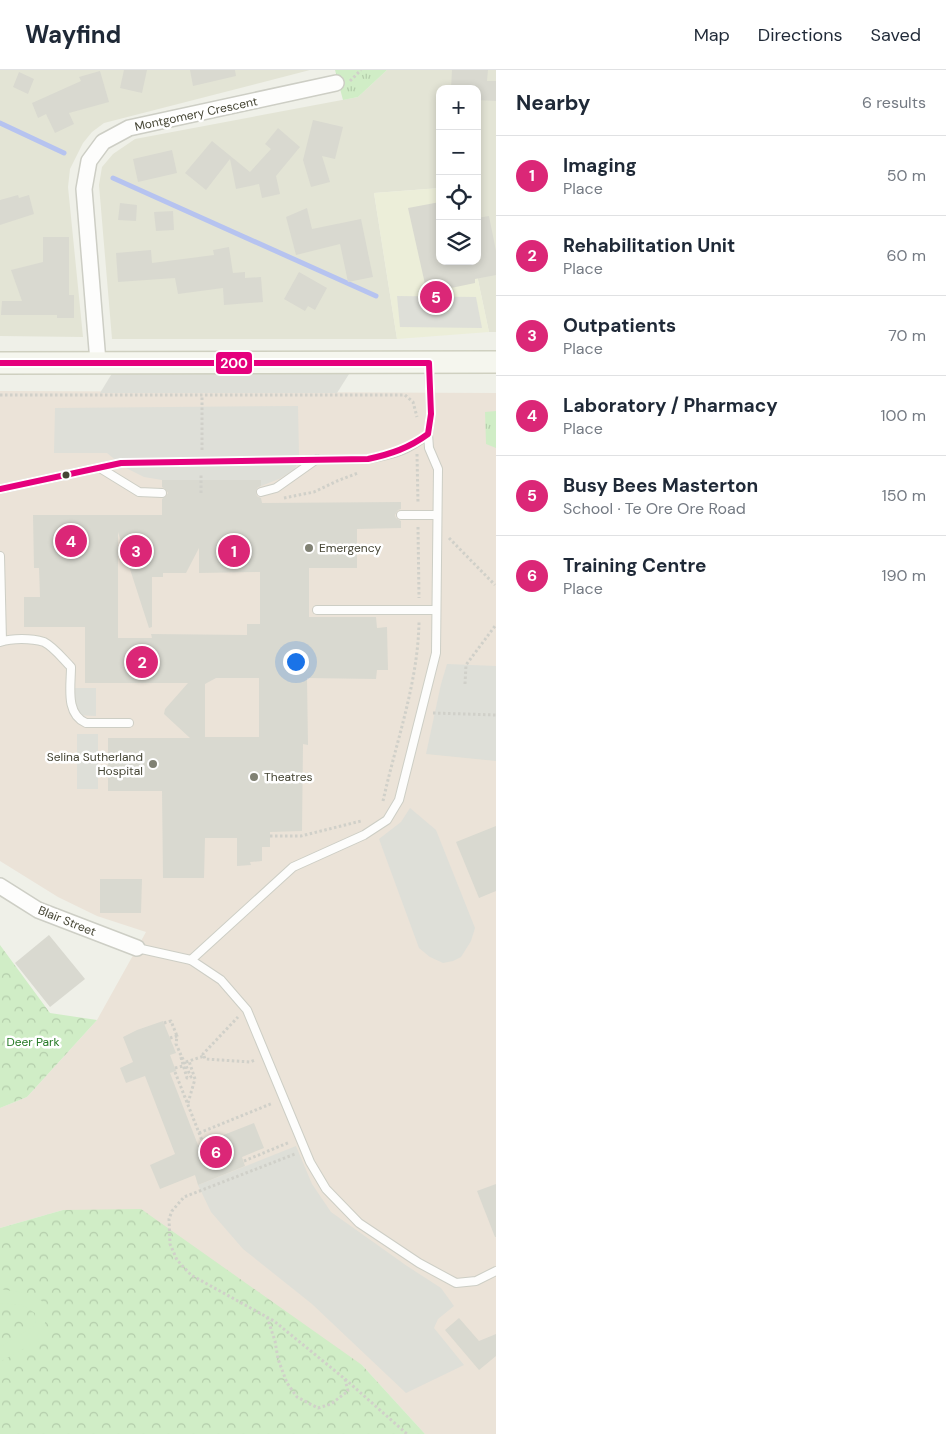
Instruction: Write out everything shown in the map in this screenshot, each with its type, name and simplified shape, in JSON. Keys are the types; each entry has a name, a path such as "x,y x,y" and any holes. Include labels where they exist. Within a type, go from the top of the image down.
{"main road":[{"path":"0,363 496,362"}],"street":[{"name":"Montgomery Crescent","path":"98,362 84,189 89,160 103,142 129,128 336,83"},
{"name":"Blair Street","path":"0,886 38,910 137,948"}],"lane":[{"path":"191,960 294,867 364,835 387,820 398,800 436,653 438,469 429,448 428,434 431,414 429,363"},
{"path":"0,489 121,463 202,460 368,459 400,452 417,443 428,434"},
{"path":"261,492 276,488 317,459"},
{"path":"100,468 139,492 162,493"},
{"path":"401,515 436,515"},
{"path":"0,556 1,642 30,640 44,642 53,648 71,667 72,707 74,715 79,720 86,723 129,723"},
{"path":"317,610 436,610"},
{"path":"137,948 191,960 221,980 247,1010 310,1162 326,1189 342,1207 360,1223 419,1263 456,1283 476,1280 496,1271"}],"path":[{"path":"0,395 405,395 413,402 416,410 418,515 419,610 416,661 382,802"},
{"path":"201,492 202,396"},
{"path":"408,458 417,454"},
{"path":"280,499 314,492 348,476 366,472"},
{"path":"436,525 495,585"},
{"path":"465,684 466,665 495,626"},
{"path":"405,712 496,715"},
{"path":"270,836 301,836 370,819"},
{"path":"204,1056 203,1054 234,1020 247,1010"},
{"path":"164,1023 171,1020 177,1036 176,1044 180,1054 184,1057 195,1079 188,1104"},
{"path":"170,1038 177,1036"},
{"path":"204,1056 205,1059 250,1062 266,1056"},
{"path":"203,1143 175,1070 186,1063 204,1056"},
{"path":"199,1133 284,1099"},
{"path":"244,1161 300,1138"},
{"path":"305,1150 184,1197 172,1211 169,1219 170,1244 177,1260 190,1275 274,1321 345,1379 407,1434"},
{"path":"267,1317 275,1340 278,1359 287,1383 297,1396 318,1408 331,1404 348,1391 345,1379"}],"shaded area":[{"path":"0,70 310,70 104,123 92,132 83,143 70,169 68,187 83,337 0,336"},
{"path":"387,70 496,70 496,332 489,332 475,265 481,265 481,85 436,85 436,188 374,193 397,339 112,339 99,185 102,167 113,154 135,139 358,97"},
{"path":"436,188 436,265 475,265 489,332 397,339 374,193"},
{"path":"397,296 476,297 482,328 400,327"},
{"path":"119,362 356,363 337,393 100,393"},
{"path":"0,391 496,393 496,1434 425,1434 362,1365 63,1210 0,1228 0,1108 27,1097 97,1020 146,932 97,916 58,897 0,861"},
{"path":"298,406 299,455 295,469 279,479 261,486 162,480 144,477 124,467 107,453 54,453 55,408"},
{"path":"447,664 496,666 496,761 426,754"},
{"path":"71,688 96,688 96,716 74,715"},
{"path":"77,734 98,734 98,789 77,789"},
{"path":"410,808 436,830 475,928 471,941 461,957 453,961 443,963 430,957 419,948 379,839 401,822"},
{"path":"296,1146 312,1184 331,1212 441,1288 454,1306 438,1319 434,1328 464,1365 406,1393 312,1304 243,1249 211,1212 198,1185"}],"green space":[{"path":"335,70 387,70 358,97 343,100"},
{"path":"496,411 496,448 486,444 485,412"},
{"name":"Deer Park","path":"0,945 50,1013 97,1020 27,1097 0,1108"},
{"path":"141,1209 362,1365 425,1434 0,1434 0,1228 63,1210"},
{"path":"0,1289 33,1296 45,1305 47,1311 42,1333 39,1337 25,1348 0,1362 0,1347 36,1325 35,1313 22,1305 0,1303"}],"building":[{"path":"124,70 147,70 142,93 120,88"},
{"path":"190,70 235,70 236,76 193,86"},
{"path":"452,70 488,70 487,81 496,81 496,101 481,100 481,85 451,85"},
{"path":"100,71 109,102 69,113 74,124 55,133 46,114 38,118 32,103 81,81 79,77"},
{"path":"19,72 34,79 28,94 13,87"},
{"path":"313,120 343,127 335,159 322,156 330,182 311,187 303,160"},
{"path":"278,128 300,147 276,176 280,194 262,198 259,184 236,189 230,159 206,190 185,173 212,141 250,172 271,149 265,144"},
{"path":"172,150 177,173 138,182 133,159"},
{"path":"18,195 19,198 29,195 34,214 0,225 0,200"},
{"path":"120,203 137,205 136,221 118,220"},
{"path":"436,203 436,265 481,265 481,217 489,216 496,251 496,275 475,279 475,283 427,293 408,208"},
{"path":"307,208 312,229 361,219 373,277 348,282 340,244 296,255 286,217"},
{"path":"173,211 174,230 156,231 154,212"},
{"path":"43,237 69,237 69,295 74,295 74,318 57,318 57,315 1,315 2,301 22,301 11,270 43,262"},
{"path":"229,247 233,273 245,272 245,278 261,277 263,302 224,305 223,288 178,294 175,278 118,282 116,253 151,250 152,263 214,255 213,250"},
{"path":"299,272 327,288 315,310 308,306 305,311 284,299"},
{"path":"162,480 261,480 261,486 257,488 256,493 261,498 262,503 401,502 401,509 395,515 401,521 401,528 357,529 357,568 309,568 309,617 376,617 377,628 387,627 388,670 377,670 376,679 307,678 308,745 303,744 302,831 270,832 270,847 262,847 262,861 250,862 251,865 237,866 237,838 205,838 204,878 163,878 162,791 108,791 108,738 190,738 164,714 165,709 188,683 85,683 85,627 24,627 24,597 40,597 39,568 34,568 33,515 162,515 162,499 168,493 162,487","holes":["118,532 149,628 152,627 152,577 163,577 163,573 186,573 199,548 199,573 260,572 260,624 247,624 247,635 151,634 152,638 118,638","216,678 259,678 259,737 205,737 205,684"]},
{"path":"496,826 496,891 479,898 456,842"},
{"path":"100,879 142,879 141,913 100,913"},
{"path":"49,935 85,979 50,1007 15,963"},
{"path":"163,1021 176,1053 170,1055 176,1071 170,1073 198,1145 254,1123 264,1148 242,1157 245,1166 198,1185 195,1175 160,1189 150,1165 175,1154 145,1076 126,1083 120,1068 133,1062 123,1037"},
{"path":"496,1184 496,1237 495,1237 477,1191"},
{"path":"459,1318 479,1341 496,1334 496,1356 479,1370 445,1330"}],"waterway":[{"path":"0,123 64,153"},
{"path":"113,178 376,296"}],"transit line":[{"name":"200","path":"0,363 429,363 431,414 428,434 400,450 368,459 121,463 0,489"}],"place":[{"name":"Busy Bees Masterton","path":"436,297"},
{"name":"Laboratory / Pharmacy","path":"71,541"},
{"name":"Emergency","path":"309,548"},
{"name":"Outpatients","path":"136,551"},
{"name":"Imaging","path":"234,551"},
{"name":"Rehabilitation Unit","path":"142,662"},
{"name":"Selina Sutherland Hospital","path":"153,764"},
{"name":"Theatres","path":"254,777"},
{"name":"Training Centre","path":"216,1152"}]}
